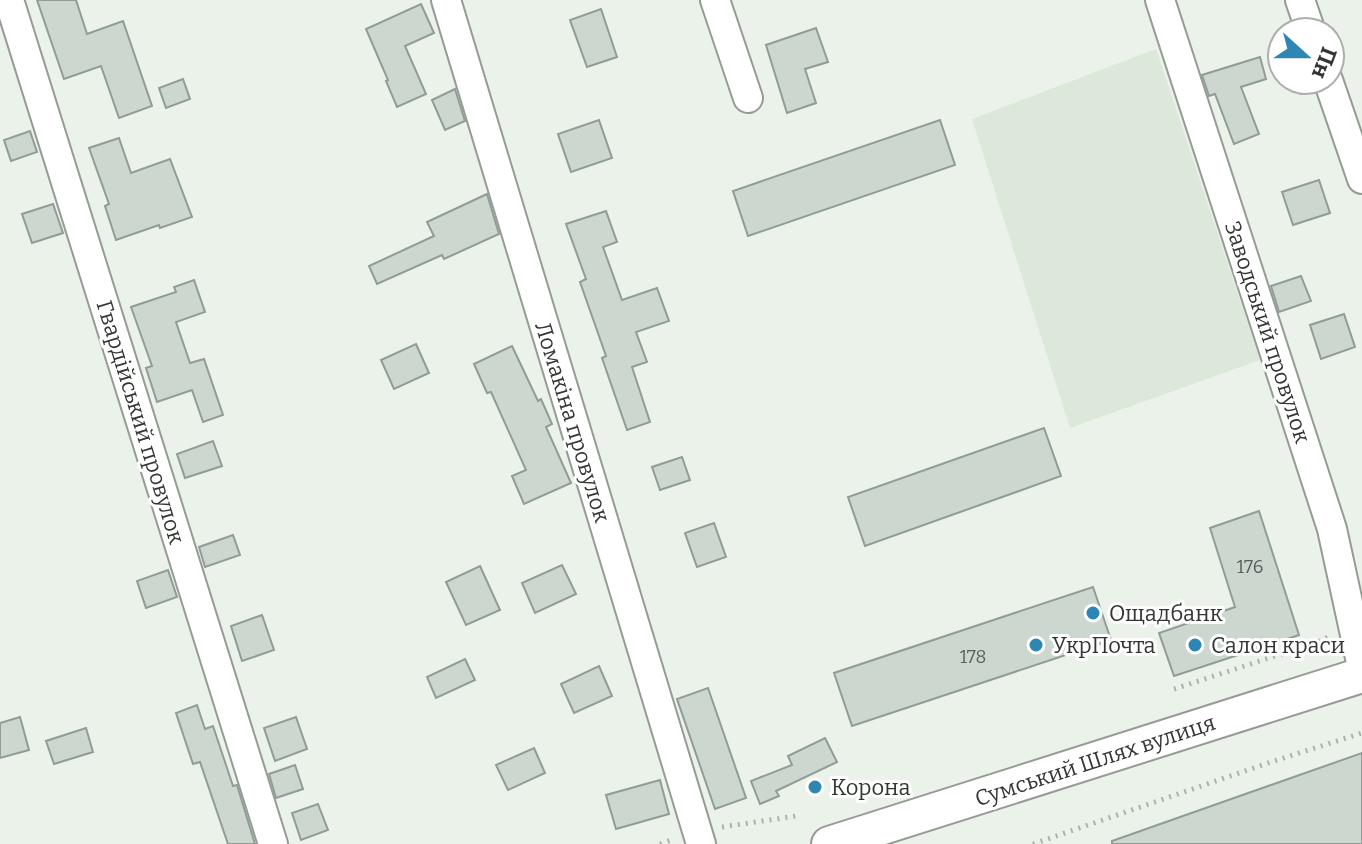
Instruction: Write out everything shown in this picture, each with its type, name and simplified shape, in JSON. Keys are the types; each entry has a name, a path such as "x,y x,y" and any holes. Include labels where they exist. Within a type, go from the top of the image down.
{"main road":[{"name":"Сумський Шлях вулиця","path":"829,844 1362,675"}],"street":[{"name":"Гвардійський провулок","path":"9,0 273,844"},
{"name":"Ломакіна провулок","path":"446,0 698,838"},
{"path":"715,0 748,98"},
{"name":"Заводський провулок","path":"1160,0 1332,529 1362,667"},
{"path":"1333,96 1362,179"}],"path":[{"path":"1174,689 1315,643 1353,625"},
{"path":"1033,844 1362,733"},
{"path":"660,844 796,816"}],"shaded area":[{"path":"1156,49 1260,360 1070,428 972,119"}],"building":[{"path":"37,0 76,0 87,34 123,21 152,106 119,118 101,66 64,79"},
{"path":"421,4 434,33 405,46 426,94 397,107 366,29"},
{"path":"601,9 617,57 587,67 570,20"},
{"path":"816,28 828,62 805,69 816,103 787,113 766,45"},
{"path":"1260,57 1266,79 1241,87 1259,134 1234,144 1215,94 1209,96 1202,75"},
{"path":"183,79 190,99 166,108 159,88"},
{"path":"455,89 465,121 445,130 432,100"},
{"path":"599,120 612,158 571,172 558,134"},
{"path":"940,120 955,165 748,236 733,191"},
{"path":"30,131 37,152 11,161 4,140"},
{"path":"119,138 131,173 170,159 192,217 116,240 105,206 109,204 89,148"},
{"path":"1319,180 1330,213 1293,225 1282,192"},
{"path":"487,194 499,234 377,284 369,266 434,236 427,222"},
{"path":"53,204 63,233 32,243 22,214"},
{"path":"606,211 617,242 603,247 622,300 657,288 669,321 636,332 647,362 632,367 650,422 627,430 580,282 586,279 566,224"},
{"path":"1301,276 1311,301 1279,312 1271,286"},
{"path":"194,280 205,312 176,322 190,363 204,359 223,415 203,422 192,390 157,402 146,368 152,366 131,307 176,292 174,287"},
{"path":"1344,314 1355,347 1321,359 1310,325"},
{"path":"416,344 429,373 394,389 381,360"},
{"path":"512,346 552,424 546,427 571,483 524,504 512,476 526,470 491,392 487,393 474,364"},
{"path":"1044,428 1061,476 865,546 848,497"},
{"path":"213,441 222,466 185,478 177,454"},
{"path":"682,457 690,480 660,490 652,467"},
{"path":"1259,511 1299,635 1174,676 1159,633 1235,607 1210,528"},
{"path":"714,523 726,557 697,567 685,533"},
{"path":"233,535 240,555 205,567 199,547"},
{"path":"562,565 576,594 535,613 522,583"},
{"path":"480,566 500,610 466,625 446,582"},
{"path":"168,570 177,597 146,608 137,581"},
{"path":"1093,587 1111,640 852,726 834,673"},
{"path":"262,615 274,650 242,661 231,626"},
{"path":"465,659 475,680 436,698 427,677"},
{"path":"599,666 612,696 574,713 561,684"},
{"path":"708,688 746,798 715,809 677,699"},
{"path":"197,705 205,729 213,726 233,786 237,785 255,844 228,844 200,762 193,764 176,713"},
{"path":"20,717 29,750 0,758 0,723"},
{"path":"296,717 307,749 275,761 264,728"},
{"path":"86,728 93,752 54,764 46,741"},
{"path":"825,738 837,762 776,791 779,796 760,804 751,781 792,765 788,756"},
{"path":"534,748 545,773 508,790 496,765"},
{"path":"1362,753 1362,844 1112,844 1112,841"},
{"path":"295,765 303,789 276,798 269,774"},
{"path":"660,780 669,814 616,829 606,795"},
{"path":"318,804 328,830 301,840 292,813"}],"place":[{"name":"Ощадбанк","path":"1093,613"},
{"name":"УкрПочта","path":"1036,645"},
{"name":"Салон краси","path":"1195,645"},
{"name":"Корона","path":"815,787"}]}
